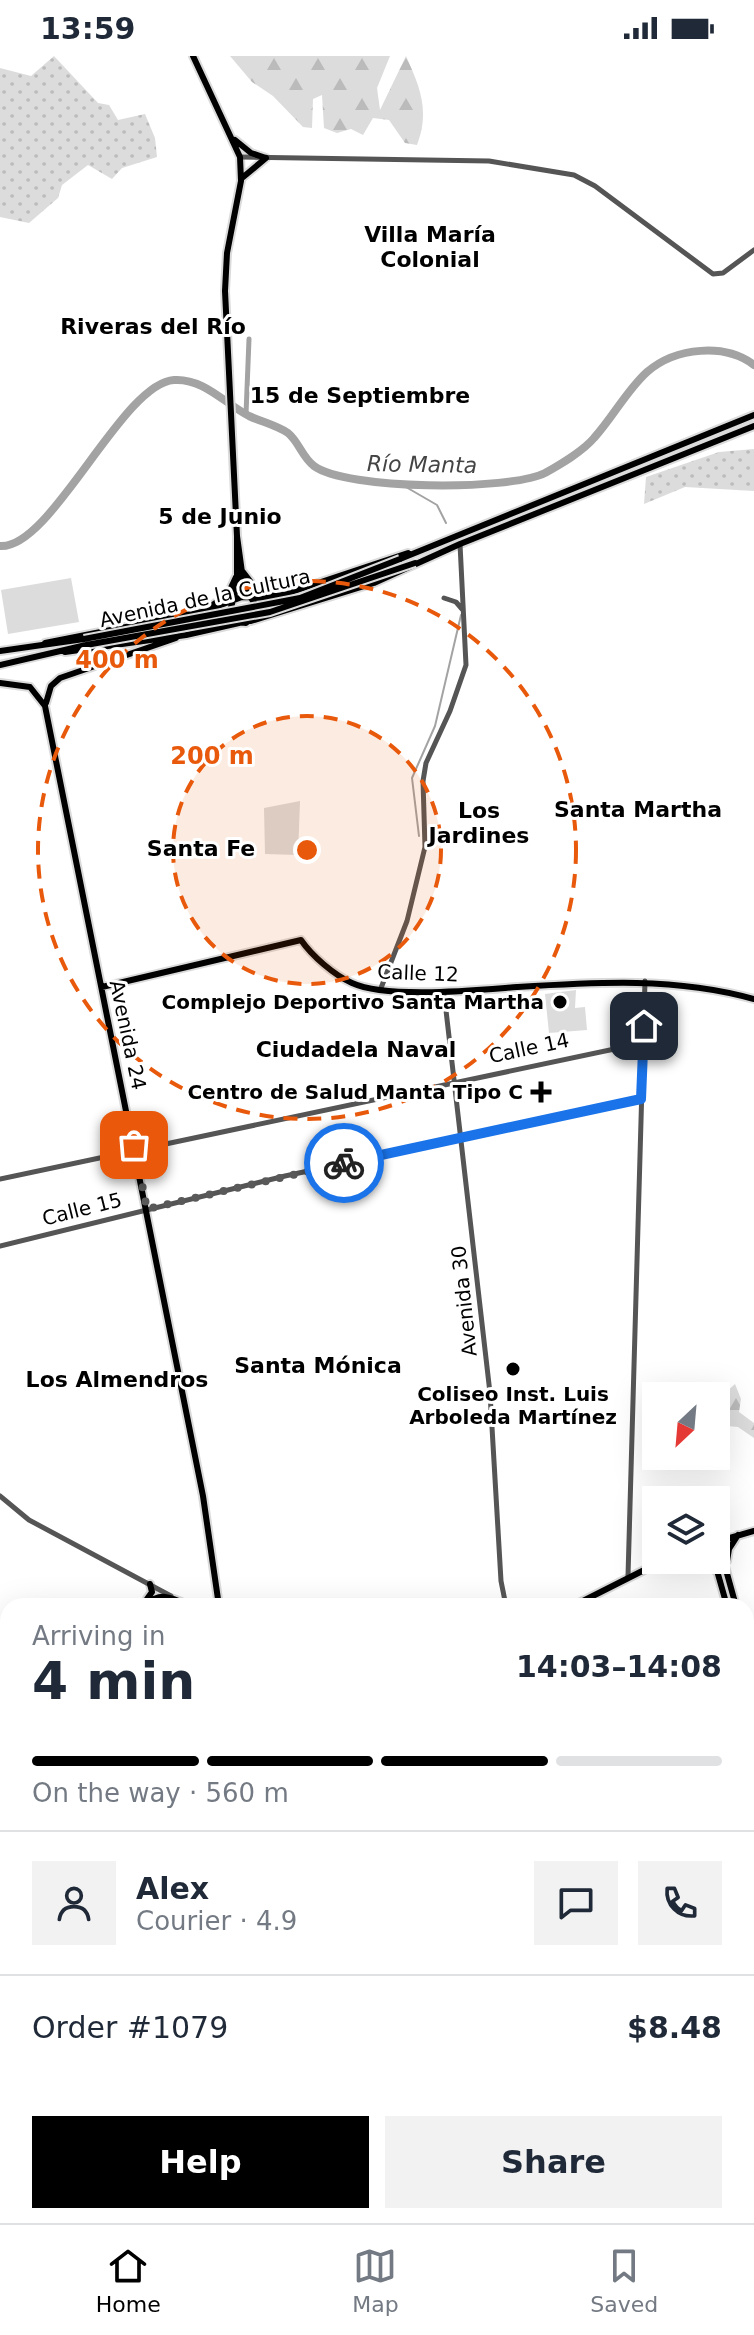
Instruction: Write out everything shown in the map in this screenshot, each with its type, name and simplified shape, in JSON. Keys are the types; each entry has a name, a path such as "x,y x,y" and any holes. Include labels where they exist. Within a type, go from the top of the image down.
{"main road":[{"path":"193,56 240,157 241,181 225,268 240,572 256,612 244,623 232,616 240,572"},
{"path":"233,138 251,153 266,158"},
{"path":"241,181 250,168 266,158"},
{"name":"Avenida de la Cultura","path":"249,599 289,594 412,552 754,415"},
{"name":"Avenida de la Cultura","path":"0,665 244,623 352,592 460,544 754,426"},
{"name":"Avenida de la Cultura","path":"65,652 85,642 300,598 412,552"},
{"name":"Avenida de la Cultura","path":"45,643 85,642 270,612 415,563"},
{"path":"240,572 260,591 289,594"},
{"path":"202,612 228,594 240,572"},
{"path":"235,600 249,599"},
{"name":"Avenida de la Cultura","path":"0,651 202,612 235,600"},
{"path":"45,706 49,690 60,678 186,635"},
{"path":"0,683 30,687 45,706"},
{"name":"Avenida 24","path":"45,706 203,1496 218,1598"},
{"name":"Calle 12","path":"102,987 301,940 309,951 353,984 381,988 444,993 645,981 754,999"},
{"path":"730,1538 754,1531"},
{"path":"730,1549 738,1535"},
{"path":"588,1598 642,1570"},
{"path":"729,1574 734,1598"},
{"path":"720,1576 725,1598"},
{"path":"148,1598 152,1592 150,1584"},
{"path":"155,1598 174,1598"}],"street":[{"path":"240,157 517,163 574,175 595,186 713,274 723,273 754,250"},
{"path":"381,988 407,921 425,847 424,771 464,675 467,655 460,544"},
{"path":"444,598 459,604 465,620"},
{"path":"628,1576 645,981"},
{"name":"Avenida 30","path":"444,993 492,1420 504,1598"},
{"name":"Calle 14","path":"0,1179 643,1043"},
{"name":"Calle 15","path":"0,1246 147,1209 641,1099"},
{"path":"0,1496 29,1520 171,1596"}],"green space":[{"path":"54,56 98,103 109,105 118,120 145,114 155,138 157,157 122,168 112,179 88,165 62,185 58,198 29,223 0,217 0,68 31,76"},
{"path":"230,56 390,56 377,88 380,110 406,56 422,99 423,121 417,145 405,143 389,120 373,118 363,135 351,129 337,133 324,128 322,95 313,99 312,128 303,127 273,96 252,82"},
{"path":"754,449 754,491 685,487 644,504 646,477 719,452"},
{"path":"71,578 79,622 8,634 1,590"},
{"path":"300,801 298,855 265,854 264,808"},
{"path":"576,990 575,1008 585,1007 587,1030 549,1033 545,994"},
{"path":"735,1384 741,1399 739,1412 754,1423 754,1438 738,1427 730,1426 730,1388"}],"waterway":[{"path":"246,414 249,339"},
{"name":"Río Manta","path":"0,546 20,540 41,522 132,408 154,388 174,380 185,380 205,387 249,416 283,430 314,466 332,474 392,484 465,485 526,479 564,462 594,438 647,372 672,357 715,351 729,353 754,365"},
{"path":"399,483 437,505 446,523"},
{"path":"419,836 412,778 435,726 461,615"}],"way so far":[{"path":"134,1145 147,1209 344,1163"}],"place":[{"name":"Complejo Deportivo Santa Martha","path":"560,1002"},
{"name":"Centro de Salud Manta Tipo C","path":"541,1092"},
{"name":"Coliseo Inst. Luis Arboleda Martínez","path":"513,1369"}],"district":[{"name":"Villa María Colonial","path":"430,246"},
{"name":"Riveras del Río","path":"153,326"},
{"name":"15 de Septiembre","path":"360,395"},
{"name":"5 de Junio","path":"220,516"},
{"name":"Santa Martha","path":"638,809"},
{"name":"Los Jardines","path":"479,822"},
{"name":"Santa Fe","path":"201,848"},
{"name":"Ciudadela Naval","path":"356,1049"},
{"name":"Santa Mónica","path":"318,1365"},
{"name":"Los Almendros","path":"117,1379"}],"route":[{"path":"344,1163 641,1099 644,1026"}]}
